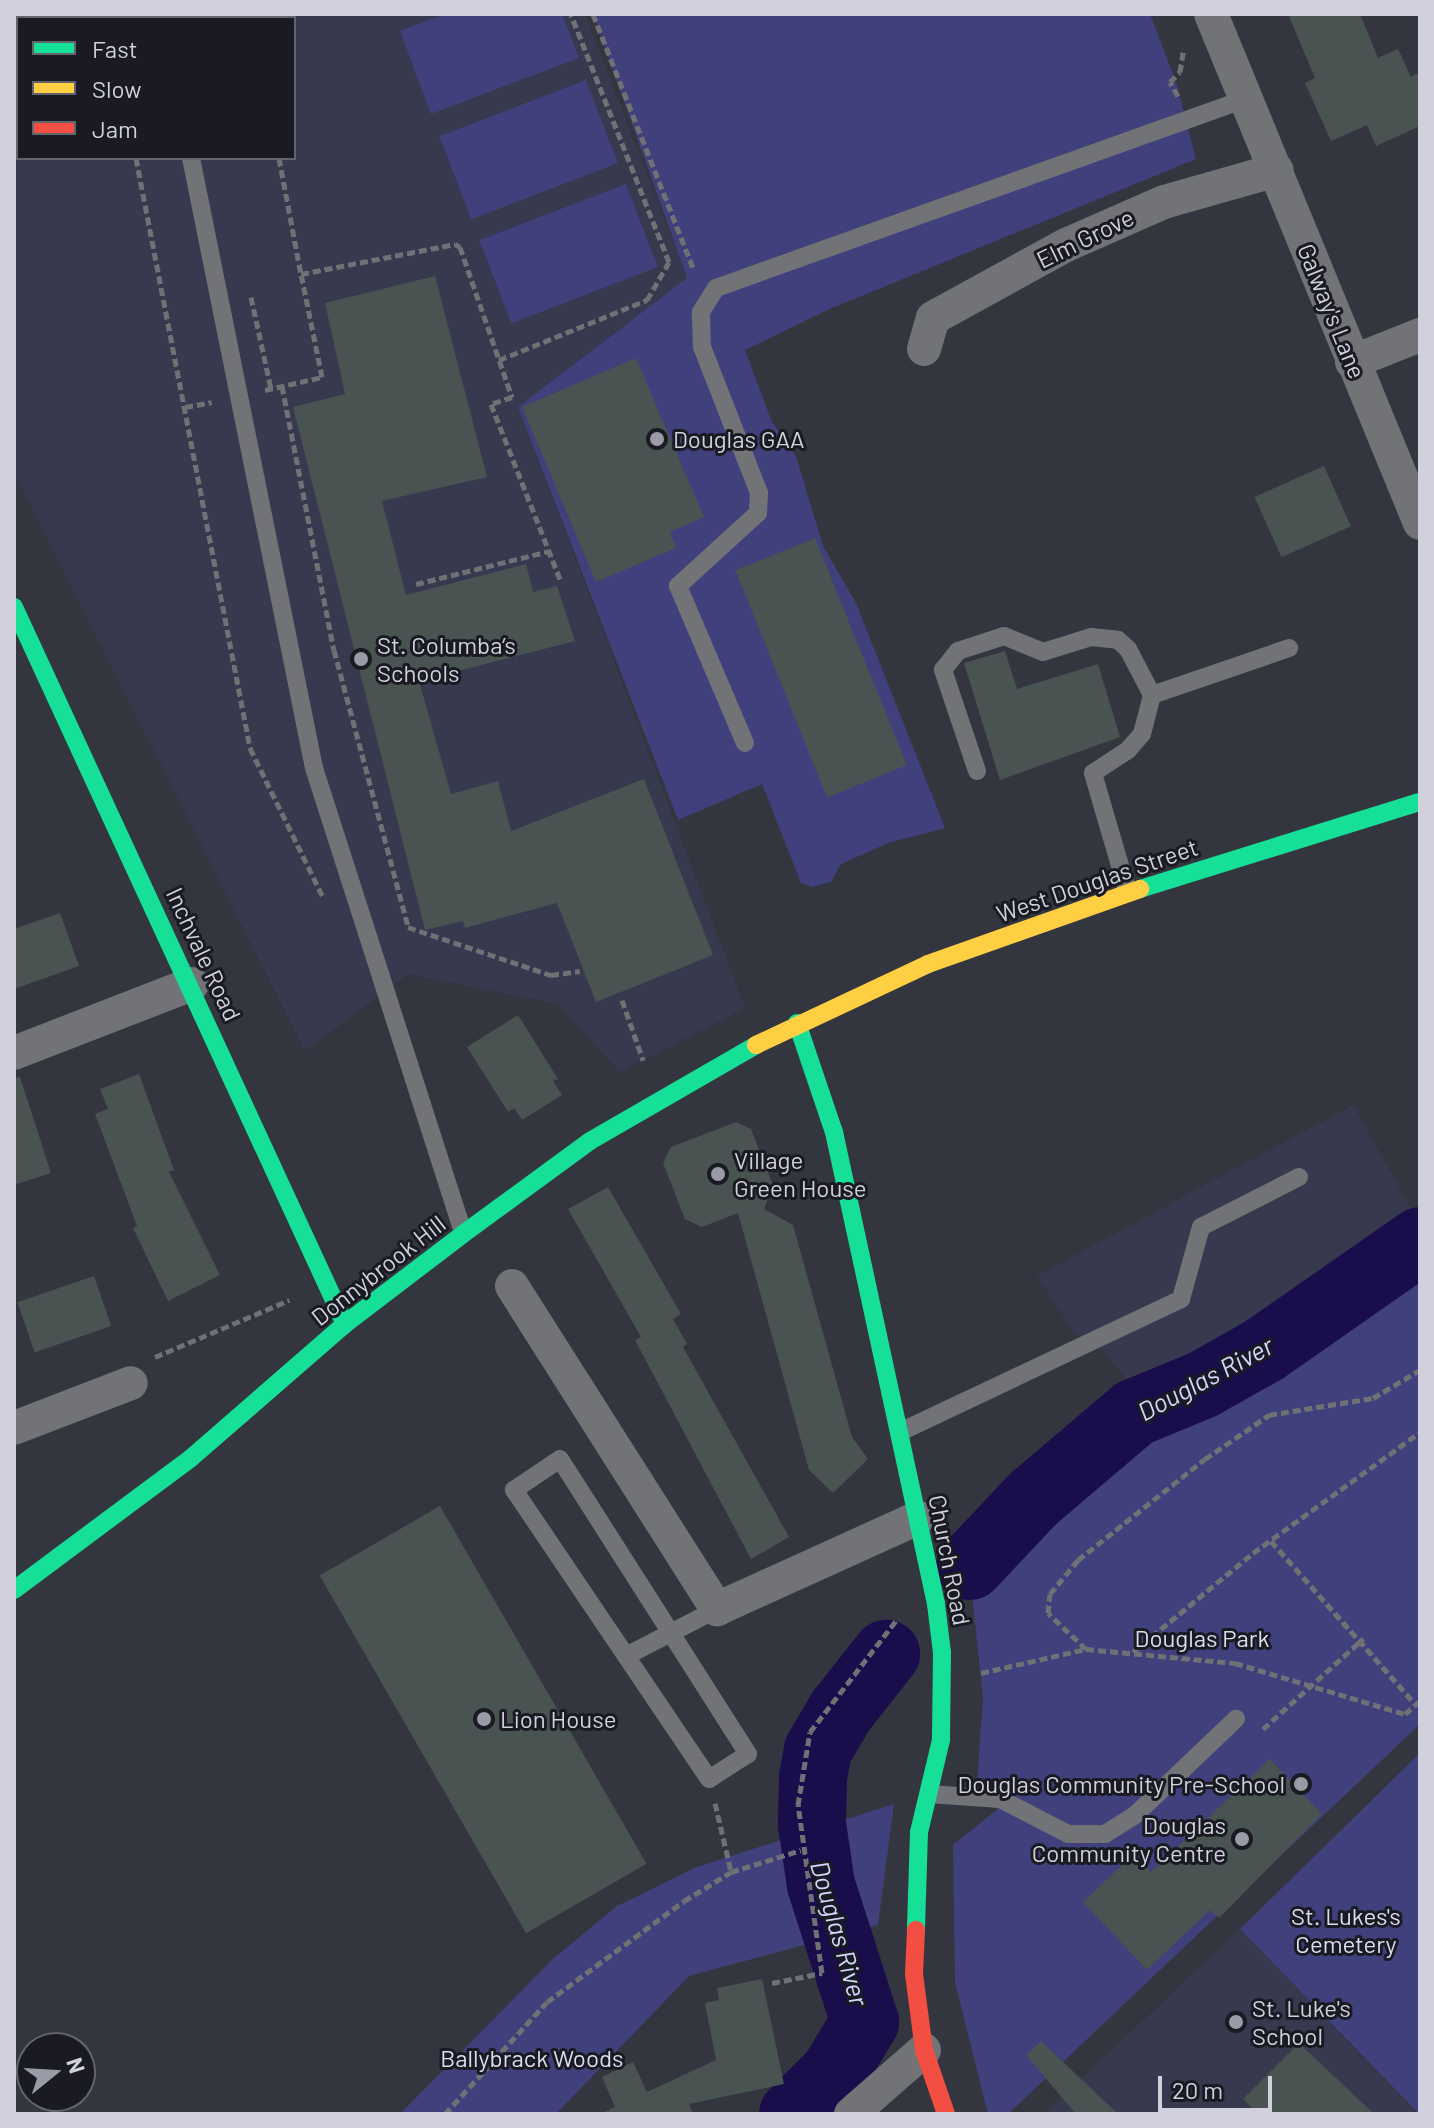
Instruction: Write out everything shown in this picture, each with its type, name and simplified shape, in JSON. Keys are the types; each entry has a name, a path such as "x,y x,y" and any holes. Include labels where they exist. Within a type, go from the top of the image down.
{"street":[{"name":"Galway's Lane","path":"1211,14 1420,523"},
{"name":"Elm Grove","path":"924,349 933,318 1066,245 1164,202 1277,170"},
{"path":"1352,362 1420,335"},
{"name":"Inchvale Road","path":"14,607 27,665 192,984 323,1281 345,1324"},
{"name":"West Douglas Street","path":"797,1023 928,964 1128,893 1420,802"},
{"path":"14,1053 192,984"},
{"name":"Donnybrook Hill","path":"14,1590 191,1458 345,1324 590,1141 717,1063 797,1023"},
{"name":"Church Road","path":"797,1023 834,1132 918,1518 942,1653 941,1740 919,1832 914,1893 914,1974 924,2050 946,2114"},
{"path":"512,1286 717,1609 918,1518"},
{"path":"14,1428 131,1383"},
{"path":"851,2114 924,2050"}],"lane":[{"path":"745,743 678,586 758,513 759,493 702,347 701,312 707,302 728,280 1192,121 1245,99"},
{"path":"191,160 314,768 463,1234"},
{"path":"977,771 943,670 958,651 1004,636 1043,652 1091,637 1118,640 1128,649 1152,695 1142,734 1128,750 1093,773 1128,893"},
{"path":"1152,695 1289,648"},
{"path":"900,1432 1181,1299 1201,1227 1299,1177"},
{"path":"560,1459 673,1630 748,1754 709,1779 626,1656 514,1490 560,1459"},
{"path":"626,1656 717,1609"},
{"path":"929,1794 1000,1799 1068,1834 1105,1834 1134,1816 1236,1719"}],"path":[{"path":"499,360 647,300 669,262 571,14"},
{"path":"593,14 707,302"},
{"path":"1183,38 1180,72 1170,82 1192,121"},
{"path":"136,160 250,748 328,907"},
{"path":"255,392 322,377 279,160"},
{"path":"301,274 455,244 512,397 491,404 561,582"},
{"path":"251,297 271,389"},
{"path":"282,386 334,650 408,927 551,975 580,971"},
{"path":"185,407 217,400"},
{"path":"416,584 549,551"},
{"path":"622,1000 647,1067"},
{"path":"131,1383 144,1361 323,1281"},
{"path":"1086,1649 1048,1613 1050,1594 1078,1560 1205,1459 1269,1415 1373,1398 1420,1370"},
{"path":"1133,1653 1271,1541 1420,1432"},
{"path":"976,1673 1086,1649 1133,1653 1235,1663 1314,1683 1405,1714 1418,1703 1271,1541"},
{"path":"772,1983 822,1973 801,1850 798,1805 810,1732 886,1631"},
{"path":"1260,1732 1362,1640"},
{"path":"709,1779 731,1872"},
{"path":"445,2114 547,2002 731,1872 801,1850"}],"shaded area":[{"name":"St. Columba’s Schools","path":"14,14 585,14 687,278 518,407 745,1008 620,1072 558,1004 408,974 305,1051 14,473"},
{"path":"1353,1105 1420,1225 1405,1246 1262,1340 1255,1330 1139,1395 1099,1345 1076,1335 1037,1276"},
{"name":"St. Luke's School","path":"1240,1929 1417,2114 1044,2114"}],"green space":[{"path":"445,14 562,14 579,58 431,114 400,31"},
{"name":"Douglas GAA","path":"593,14 1150,14 1176,82 1196,159 832,308 745,350 772,422 796,456 823,546 856,603 945,828 888,843 841,864 831,882 812,887 801,883 762,784 678,820 518,407 687,278"},
{"path":"586,80 618,163 471,219 439,136"},
{"path":"626,184 658,267 511,323 479,240"},
{"name":"Douglas Park","path":"1420,1279 1420,1724 1008,2114 988,2114 955,1982 953,1845 998,1809 977,1785 983,1697 970,1576 992,1545 1118,1430"},
{"name":"St. Lukes's Cemetery","path":"1420,1753 1420,2114 1419,2114 1240,1929"},
{"name":"Ballybrack Woods","path":"894,1804 878,1925 689,1976 556,2114 400,2114 554,1958 617,1906 697,1867"}],"building":[{"path":"1288,14 1360,14 1378,58 1398,49 1411,77 1420,72 1420,126 1376,146 1367,125 1331,141 1305,83 1315,78"},
{"path":"435,276 487,477 382,501 406,595 526,564 533,592 557,586 575,641 419,681 451,794 498,781 511,831 644,779 713,955 596,1002 557,903 465,928 463,921 425,930 293,407 345,394 325,303"},
{"path":"636,358 704,517 670,532 676,548 596,582 522,407"},
{"path":"1324,466 1351,526 1281,557 1255,497"},
{"path":"815,538 907,765 827,797 735,570"},
{"path":"1005,651 1017,689 1098,664 1120,737 1000,780 964,663"},
{"path":"60,913 79,966 14,989 14,929"},
{"path":"518,1015 558,1079 553,1081 562,1095 522,1120 514,1108 508,1112 467,1047"},
{"path":"139,1074 174,1170 169,1172 220,1275 168,1301 133,1228 137,1226 95,1114 108,1109 100,1089"},
{"path":"20,1077 51,1173 14,1185 14,1078"},
{"path":"736,1122 751,1129 773,1185 764,1209 793,1225 852,1437 868,1459 833,1493 809,1470 738,1213 702,1227 685,1219 663,1163 671,1147"},
{"path":"608,1187 681,1314 673,1319 687,1344 683,1347 789,1537 751,1559 635,1340 641,1337 568,1209"},
{"path":"94,1276 111,1326 35,1352 17,1302"},
{"name":"Lion House","path":"440,1506 647,1864 526,1933 320,1576"},
{"name":"Douglas Community Centre","path":"1270,1759 1322,1814 1219,1918 1210,1910 1147,1970 1083,1902 1134,1854 1151,1872"},
{"path":"762,1979 784,2084 689,2104 693,2114 600,2114 615,2107 602,2077 633,2062 647,2092 716,2060 705,2003 719,2000 717,1988"},
{"path":"1041,2041 1118,2114 1076,2114 1026,2055"},
{"path":"1299,2043 1374,2114 1258,2114 1243,2099"}],"waterway":[{"name":"Douglas River","path":"970,1566 1033,1499 1134,1413 1202,1385 1264,1350 1420,1241"},
{"name":"Douglas River","path":"793,2114 834,2073 865,2022 821,1885 812,1824 813,1778 818,1750 841,1711 886,1654"}],"traffic: fast":[{"path":"14,607 345,1324"},
{"path":"1140,889 1420,802"},
{"path":"797,1023 834,1132 936,1604 942,1653 941,1740 919,1832 916,1930"},
{"path":"14,1590 191,1458 345,1324 463,1234 590,1141 756,1045"}],"traffic: slow":[{"path":"756,1045 928,964 1140,889"}],"traffic: jam":[{"path":"916,1930 914,1974 924,2050 946,2114"}],"place":[{"name":"Douglas GAA","path":"657,439"},
{"name":"St. Columba’s Schools","path":"361,659"},
{"name":"Village Green House","path":"718,1174"},
{"name":"Lion House","path":"484,1719"},
{"name":"Douglas Community Pre-School","path":"1301,1784"},
{"name":"Douglas Community Centre","path":"1242,1839"},
{"name":"St. Luke's School","path":"1236,2022"}]}
